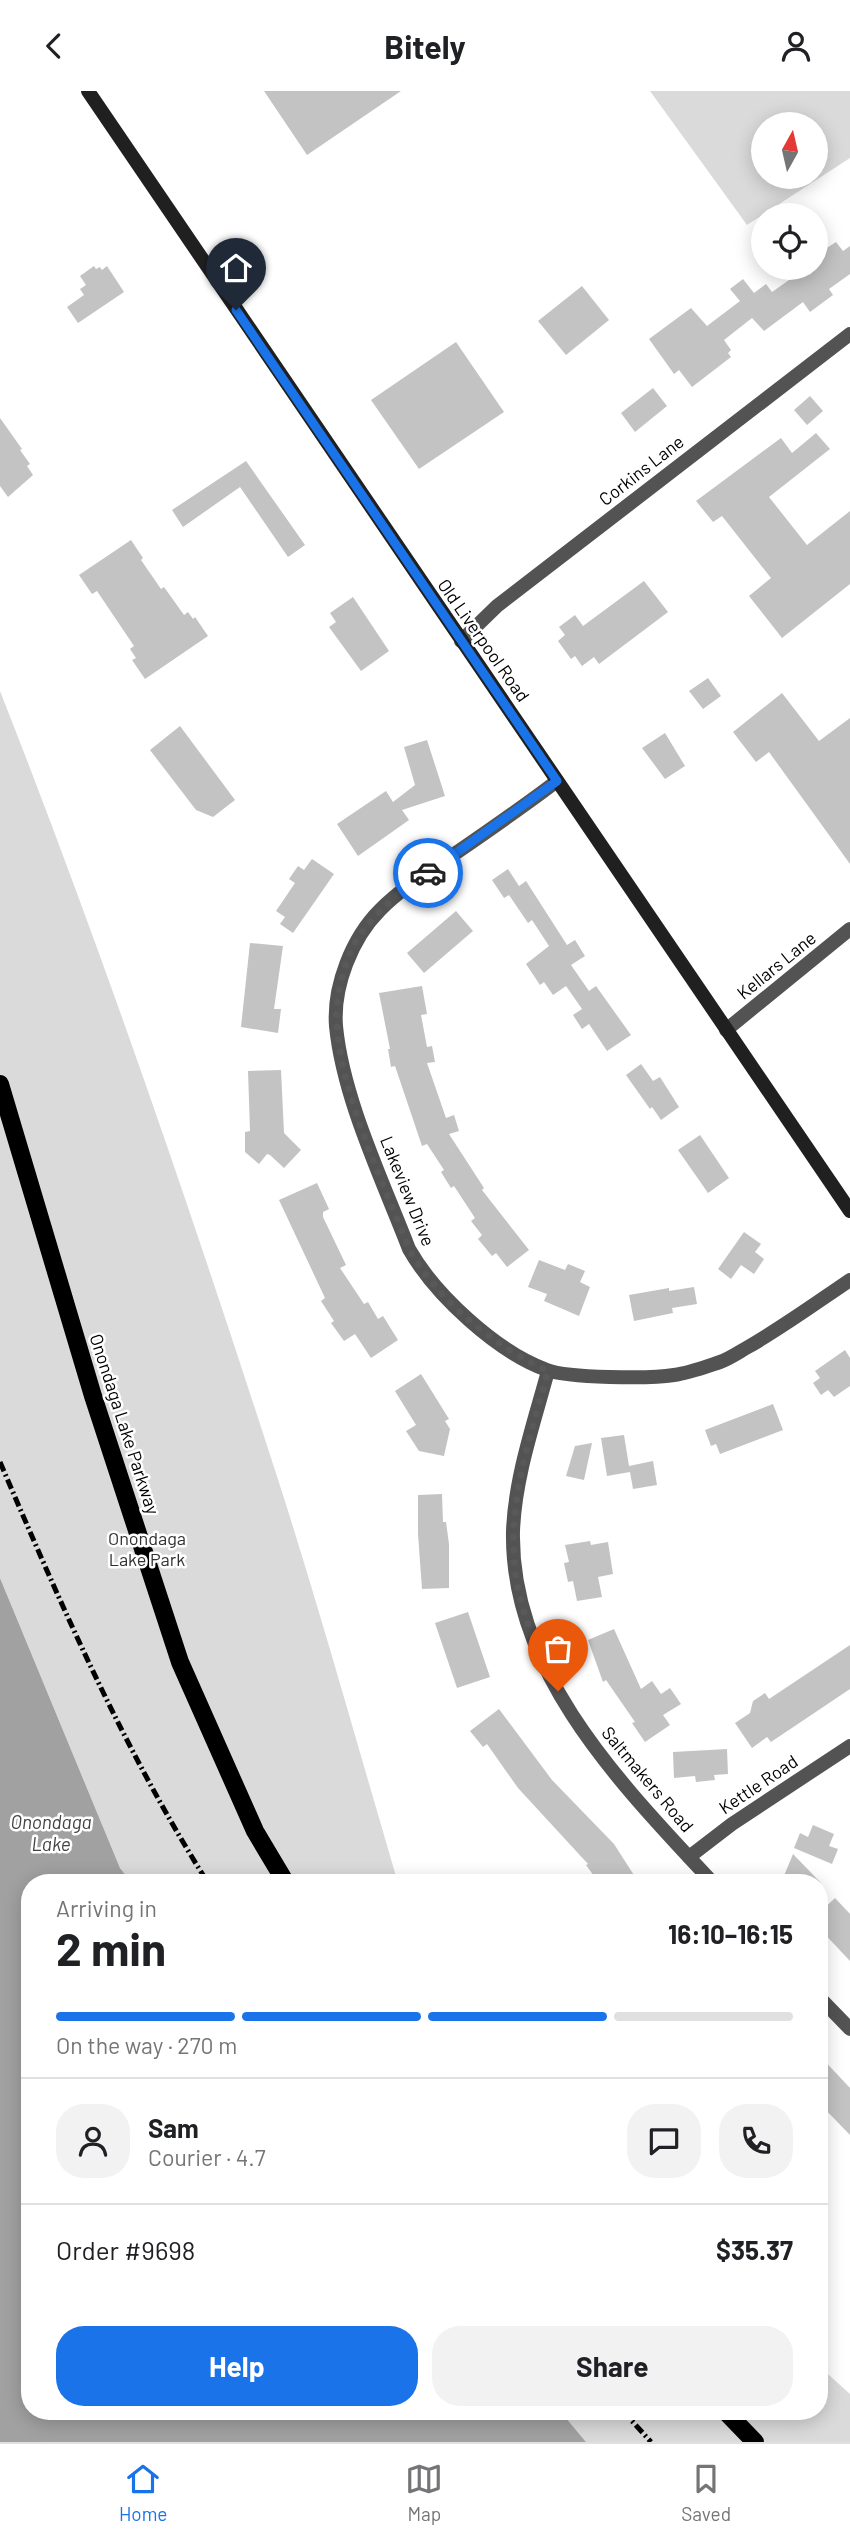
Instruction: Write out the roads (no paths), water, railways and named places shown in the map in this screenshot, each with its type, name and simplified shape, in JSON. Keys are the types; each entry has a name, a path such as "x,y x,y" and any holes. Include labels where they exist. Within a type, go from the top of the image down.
{"main road":[{"name":"Old Liverpool Road","path":"88,91 850,1211"},
{"name":"Onondaga Lake Parkway","path":"0,1084 93,1396 180,1662 255,1831 281,1874"},
{"path":"734,2420 755,2442"}],"street":[{"name":"Corkins Lane","path":"460,641 497,606 850,334"},
{"name":"Lakeview Drive","path":"557,781 405,888 379,911 356,940 341,980 337,1027 352,1100 409,1249 419,1266 468,1319 527,1361 548,1371 620,1376 674,1375 722,1361 766,1337 850,1280"},
{"name":"Kellars Lane","path":"726,1030 850,929"},
{"name":"Saltmakers Road","path":"548,1371 520,1477 513,1531 515,1571 526,1618 558,1691 590,1741 631,1792 704,1874"},
{"name":"Kettle Road","path":"688,1857 732,1824 850,1746"},
{"path":"828,2006 850,2029"}],"water":[{"name":"Onondaga Lake","path":"0,1578 125,1874 21,1874 21,2420 568,2420 586,2442 0,2442"}],"railway":[{"path":"0,1462 71,1624 122,1730 177,1833 202,1874"},
{"path":"631,2420 651,2442"}],"park label":[{"name":"Onondaga Lake Park","path":"147,1548"}]}
